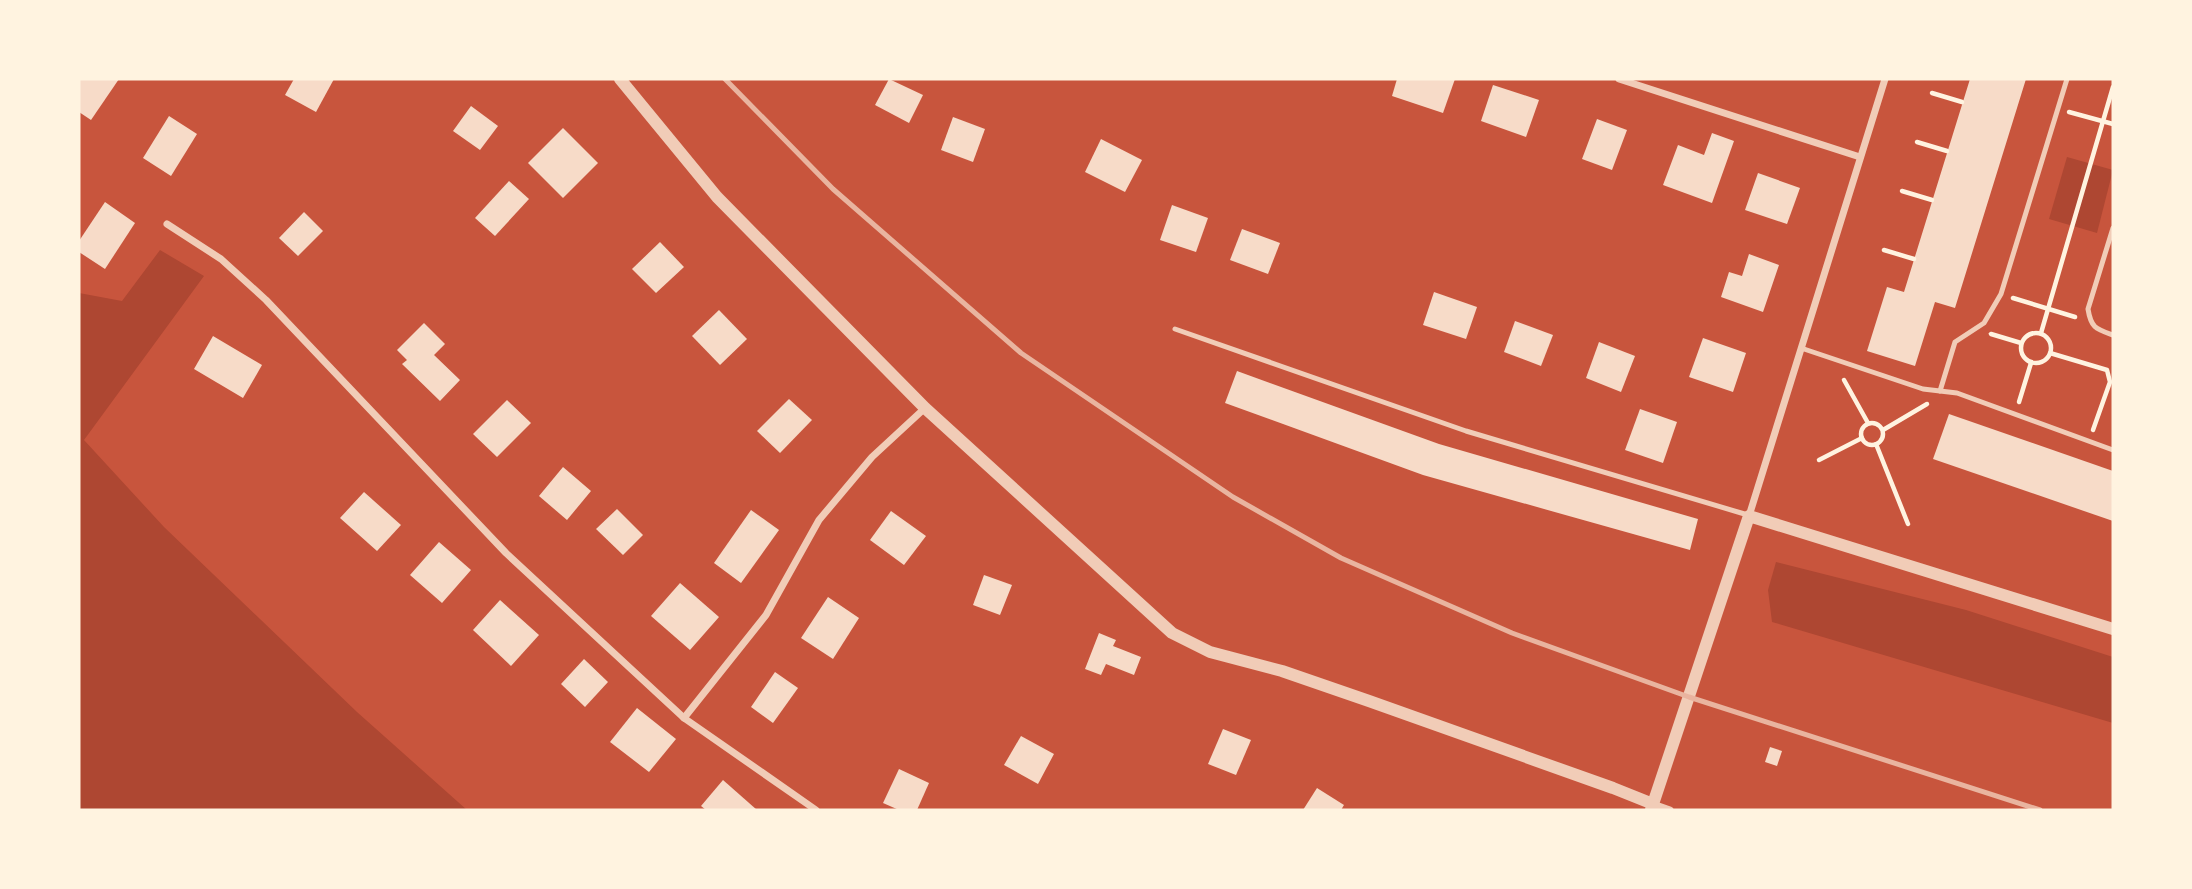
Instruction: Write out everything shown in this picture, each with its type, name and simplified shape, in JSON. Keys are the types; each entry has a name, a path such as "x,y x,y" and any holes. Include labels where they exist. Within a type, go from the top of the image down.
{"street":[{"path":"620,79 717,197 925,408 1172,633 1210,652 1282,671 1613,788 1652,807 1670,810"},
{"path":"1619,79 1860,158"},
{"path":"1652,807 1749,516 1885,79"},
{"path":"167,224 221,259 266,300 506,552 684,718 817,810"},
{"path":"684,718 766,615 819,520 872,457 925,408"},
{"path":"1749,516 2113,629"}],"lane":[{"path":"1940,391 1955,342 1984,323 2001,295 2067,79"},
{"path":"2113,228 2088,309 2090,321 2098,330 2113,335"},
{"path":"1175,329 1466,431 1749,516"},
{"path":"1801,348 1923,389 1957,393 2113,450"}],"path":[{"path":"2041,333 2113,87"},
{"path":"1932,93 1962,102"},
{"path":"2058,109 2113,124"},
{"path":"1917,142 1947,151"},
{"path":"1902,191 1933,200"},
{"path":"1884,250 1914,259"},
{"path":"2001,295 2090,321"},
{"path":"1975,329 2021,343"},
{"path":"2032,333 2041,333 2051,345 2050,353 2046,360 2031,363 2024,359 2021,343 2032,333"},
{"path":"2050,353 2107,370 2112,382 2089,441"},
{"path":"2015,414 2031,363"},
{"path":"1844,380 1868,423"},
{"path":"1883,430 1936,399 1940,391"},
{"path":"1862,438 1871,445 1881,441 1883,430 1880,425 1868,423"},
{"path":"1862,438 1864,427 1868,423"},
{"path":"1819,460 1862,438"},
{"path":"1876,444 1908,524"}],"shaded area":[{"path":"2067,157 2113,170 2097,233 2049,219"},
{"path":"160,250 204,276 84,440 164,527 357,712 467,810 79,810 79,293 122,301"},
{"path":"1776,562 1966,610 2113,657 2113,723 1772,622 1768,590"}],"building":[{"path":"79,79 119,79 91,120 79,112"},
{"path":"294,79 334,79 316,112 285,95"},
{"path":"889,79 923,95 909,123 875,105"},
{"path":"1397,79 1455,79 1443,113 1392,96"},
{"path":"1970,79 2026,79 1955,308 1935,302 1915,366 1867,351 1887,287 1904,292"},
{"path":"1493,85 1539,100 1526,137 1481,121"},
{"path":"471,106 498,126 480,150 453,131"},
{"path":"169,116 197,134 171,176 143,158"},
{"path":"953,117 985,129 973,162 941,150"},
{"path":"1597,119 1627,130 1612,170 1582,159"},
{"path":"563,128 598,163 563,198 528,163"},
{"path":"1712,133 1734,141 1712,203 1663,185 1678,145 1704,155"},
{"path":"1101,139 1142,160 1125,192 1085,172"},
{"path":"1758,173 1800,188 1787,224 1745,210"},
{"path":"509,181 529,199 495,236 475,218"},
{"path":"105,202 135,223 105,269 79,252 79,241"},
{"path":"1172,205 1208,218 1196,252 1160,240"},
{"path":"304,212 323,231 298,256 279,238"},
{"path":"1242,229 1280,243 1268,274 1230,260"},
{"path":"660,242 684,267 656,293 632,269"},
{"path":"1749,254 1779,265 1763,312 1721,297 1729,272 1742,276"},
{"path":"1434,292 1477,307 1466,339 1423,325"},
{"path":"719,310 747,339 720,365 692,336"},
{"path":"1515,321 1553,335 1541,366 1504,352"},
{"path":"424,323 445,344 434,355 460,380 440,401 402,364 407,360 397,350"},
{"path":"213,336 262,365 243,398 194,369"},
{"path":"1703,338 1746,353 1733,392 1689,377"},
{"path":"1599,342 1635,356 1621,392 1586,378"},
{"path":"1237,371 1439,444 1698,519 1690,550 1423,475 1225,403"},
{"path":"789,399 812,420 780,453 757,431"},
{"path":"507,400 531,423 497,457 473,434"},
{"path":"1640,409 1677,422 1663,463 1625,450"},
{"path":"1949,414 2113,471 2113,521 1933,459"},
{"path":"563,467 591,491 567,520 539,496"},
{"path":"364,492 401,525 377,551 340,518"},
{"path":"617,509 643,535 623,555 596,529"},
{"path":"751,510 779,530 741,583 714,563"},
{"path":"891,511 926,536 904,565 870,540"},
{"path":"439,542 471,570 442,603 410,575"},
{"path":"984,575 1012,585 1000,615 973,605"},
{"path":"680,583 719,617 690,650 651,616"},
{"path":"828,597 859,618 833,659 801,638"},
{"path":"500,600 539,635 511,666 473,630"},
{"path":"1099,633 1116,640 1113,646 1141,657 1134,675 1106,664 1101,675 1085,669"},
{"path":"584,659 608,682 585,707 561,684"},
{"path":"775,672 798,688 773,723 751,707"},
{"path":"637,708 676,739 649,772 610,742"},
{"path":"1223,729 1251,740 1236,775 1208,764"},
{"path":"1021,736 1054,754 1038,784 1004,765"},
{"path":"1770,747 1782,751 1777,766 1765,762"},
{"path":"899,769 929,783 917,810 899,810 883,803"},
{"path":"723,780 757,810 706,810 701,806"},
{"path":"1317,788 1344,805 1341,810 1303,810"}],"railway":[{"path":"725,79 833,189 1021,353 1233,497 1341,558 1512,633 1689,697 2040,810"}]}
